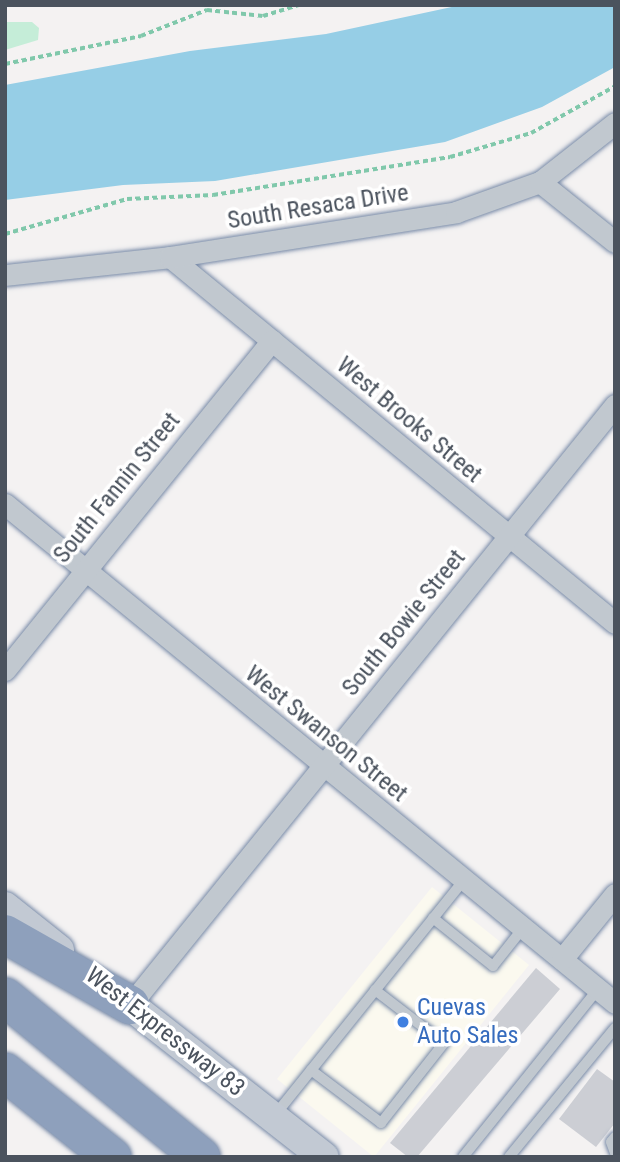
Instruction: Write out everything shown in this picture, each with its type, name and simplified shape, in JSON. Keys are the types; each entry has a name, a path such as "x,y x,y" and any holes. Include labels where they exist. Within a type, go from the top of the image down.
{"highway":[{"path":"5,934 130,1005"},
{"path":"5,997 201,1157"},
{"path":"5,1072 112,1157"}],"main road":[{"name":"West Expressway 83","path":"5,907 324,1157"}],"street":[{"name":"South Resaca Drive","path":"5,275 170,257 456,212 540,182 615,123"},
{"path":"540,182 615,242"},
{"name":"West Brooks Street","path":"170,257 615,623"},
{"name":"South Fannin Street","path":"5,670 272,341"},
{"name":"South Bowie Street","path":"130,1005 321,765 615,405"},
{"name":"West Swanson Street","path":"5,504 86,568 321,765 607,996"},
{"path":"562,959 615,894"}],"lane":[{"path":"274,1117 464,880"},
{"path":"433,918 494,966 523,928"},
{"path":"312,1070 381,1123 444,1043 375,990"},
{"path":"463,1157 607,996"},
{"path":"509,1157 615,1028"},
{"path":"605,1040 615,1048"},
{"path":"615,1137 611,1142 615,1153"}],"path":[{"path":"5,64 141,36 207,10 263,16 298,5"},
{"path":"5,234 127,199 226,194 450,157 531,133 615,86"}],"shaded area":[{"name":"Cuevas Auto Sales","path":"432,887 529,965 374,1157 277,1079"}],"green space":[{"path":"5,22 32,22 39,28 38,40 5,50"}],"water":[{"path":"461,5 615,5 615,67 542,107 445,142 215,181 123,185 5,200 5,85 190,51 326,34"}],"building":[{"path":"536,968 560,989 417,1157 408,1157 390,1143"},
{"path":"597,1069 615,1082 615,1123 596,1147 559,1119"}],"place":[{"name":"Cuevas Auto Sales","path":"403,1022"}]}
